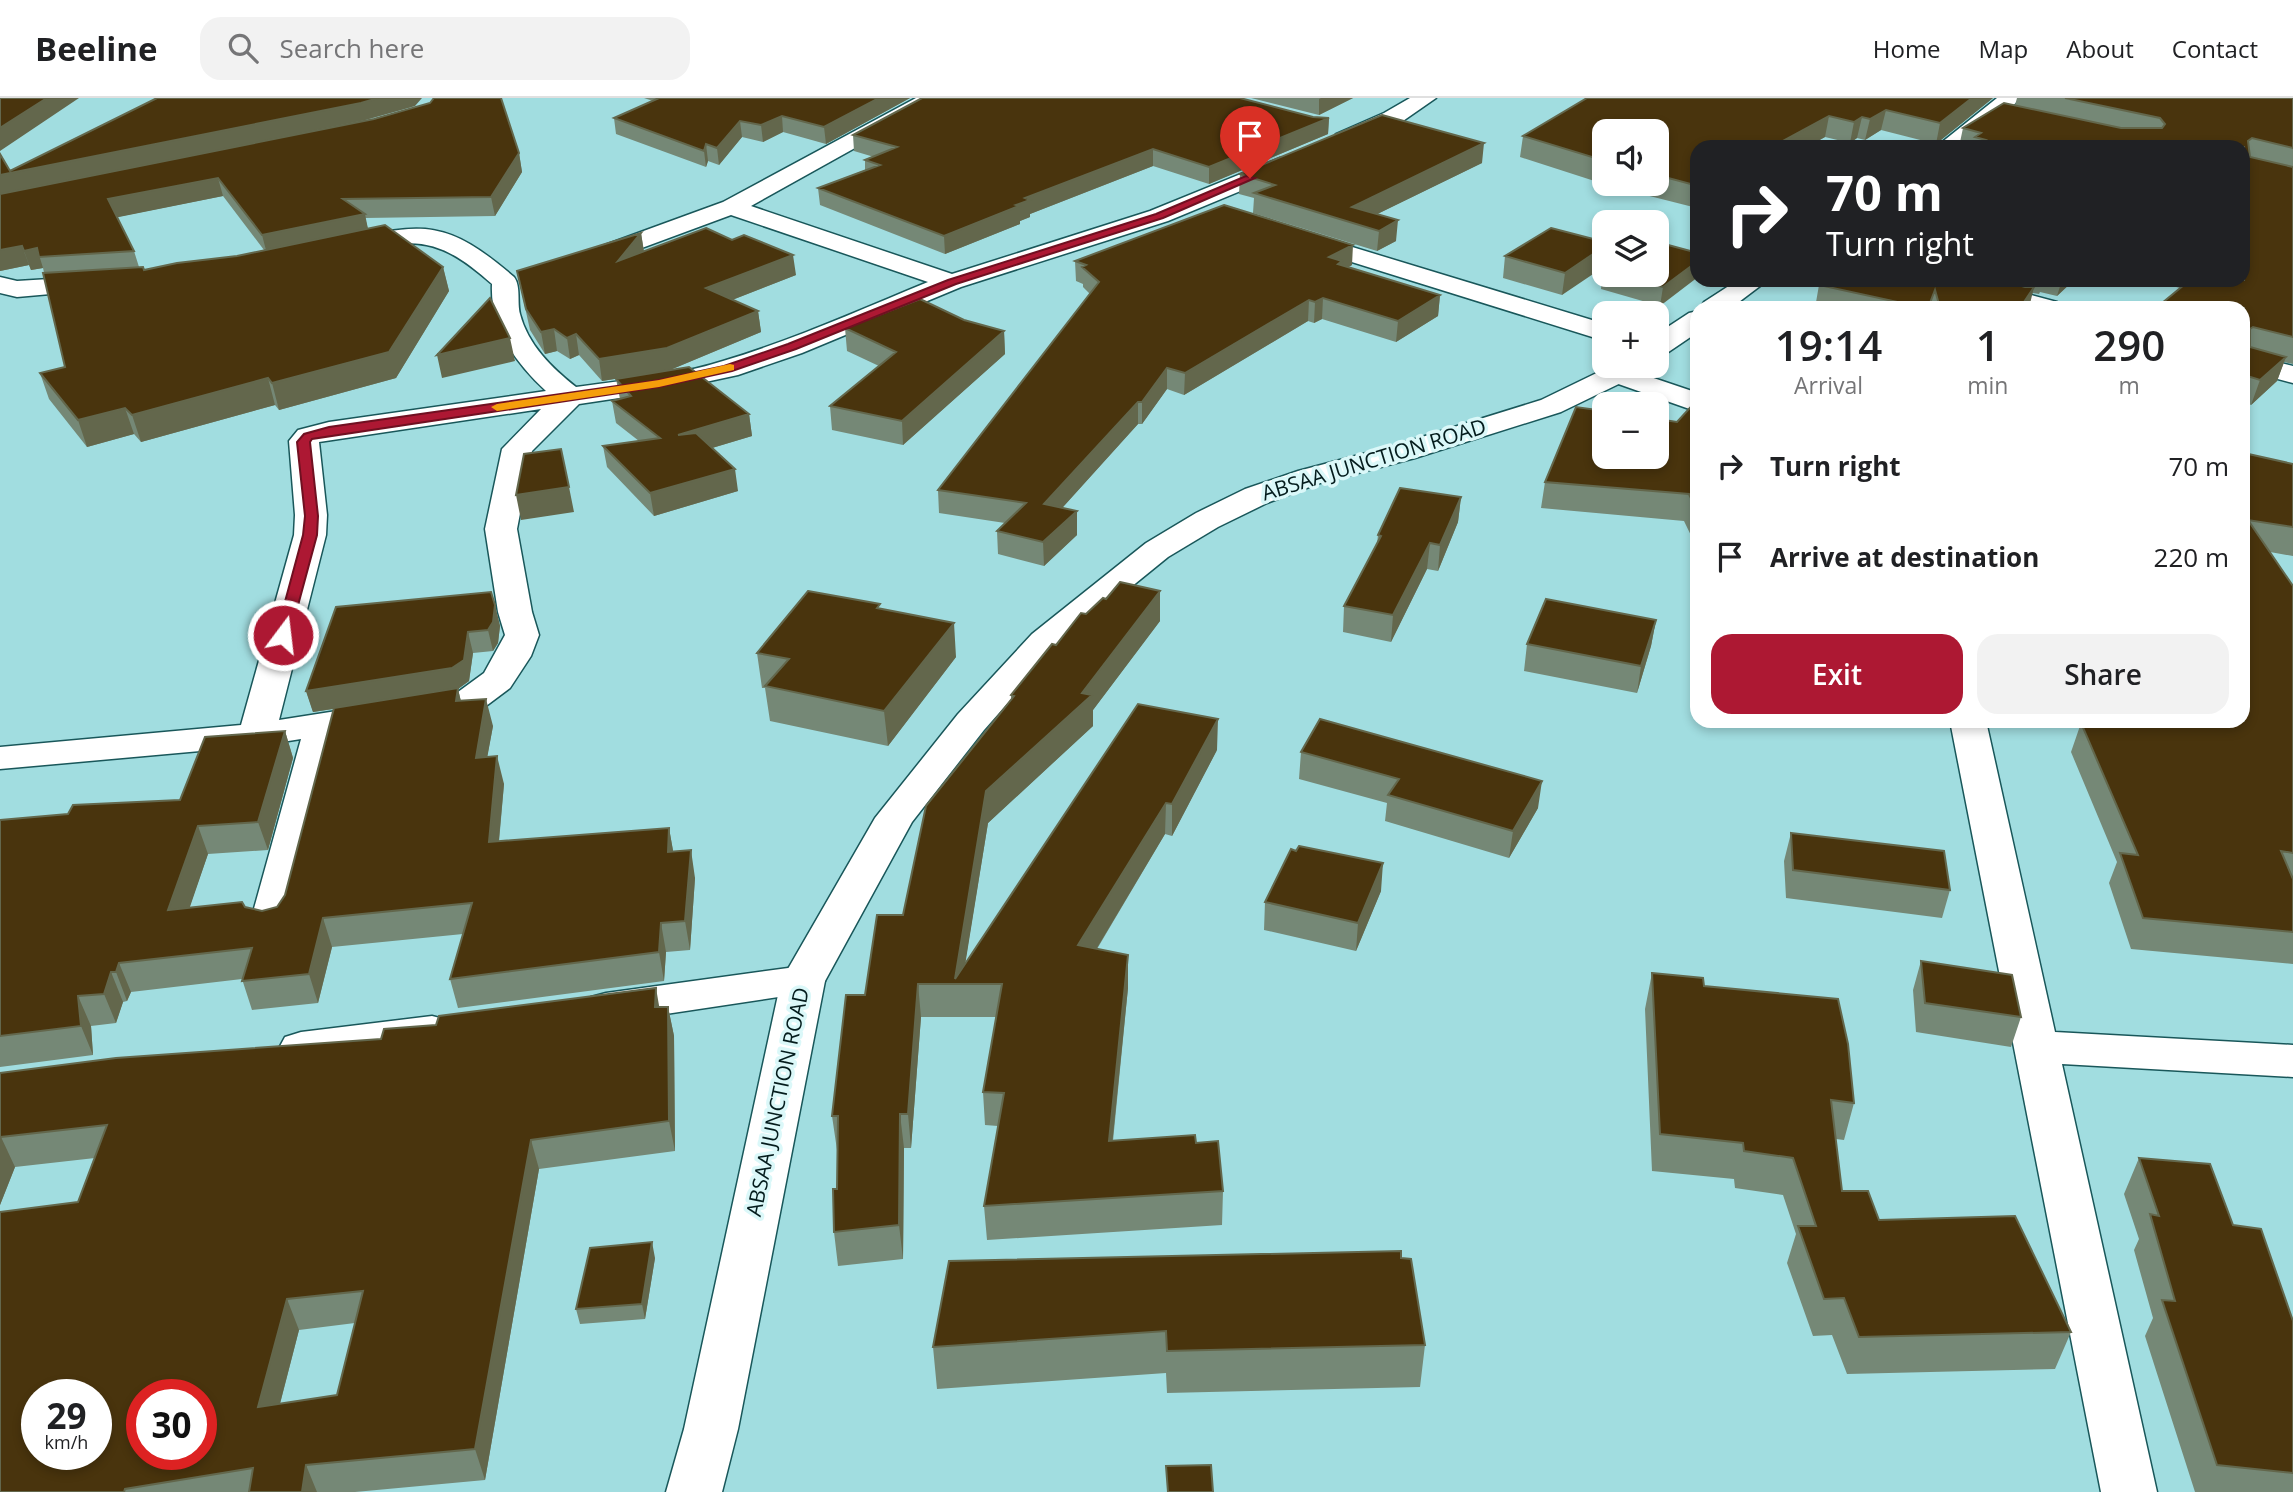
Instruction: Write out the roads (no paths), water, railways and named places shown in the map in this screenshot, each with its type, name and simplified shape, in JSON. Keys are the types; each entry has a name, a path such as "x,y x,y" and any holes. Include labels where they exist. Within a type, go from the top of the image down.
{"street":[{"path":"568,266 731,208 908,109 934,98"},
{"path":"257,735 310,535 311,516 304,442 308,436 659,384 728,369 792,347 952,282 1159,216 1321,141 1392,118 1425,98"},
{"path":"1956,140 2001,105 2019,118"},
{"path":"1159,216 1226,216 1214,191"},
{"path":"731,208 952,282"},
{"path":"1284,233 1592,329"},
{"path":"322,253 414,234 429,235 517,279 503,306 518,342 528,358 570,397"},
{"path":"0,285 17,289 117,283"},
{"path":"1724,301 1744,287"},
{"path":"1972,287 2023,301"},
{"path":"1669,339 1690,324"},
{"path":"2250,364 2293,375"},
{"name":"ABSAA JUNCTION ROAD","path":"694,1492 711,1429 803,981 895,818 971,722 1044,641 1157,550 1207,520 1256,496 1309,477 1404,452 1551,406 1607,378"},
{"path":"1641,378 1690,399"},
{"path":"0,758 257,735 469,701 497,680 513,656 522,635 501,529 517,449 570,397"},
{"path":"271,923 324,724"},
{"path":"1969,728 2129,1492"},
{"path":"572,1012 803,981"},
{"path":"259,1054 477,1025"},
{"path":"2036,1046 2293,1061"}]}
